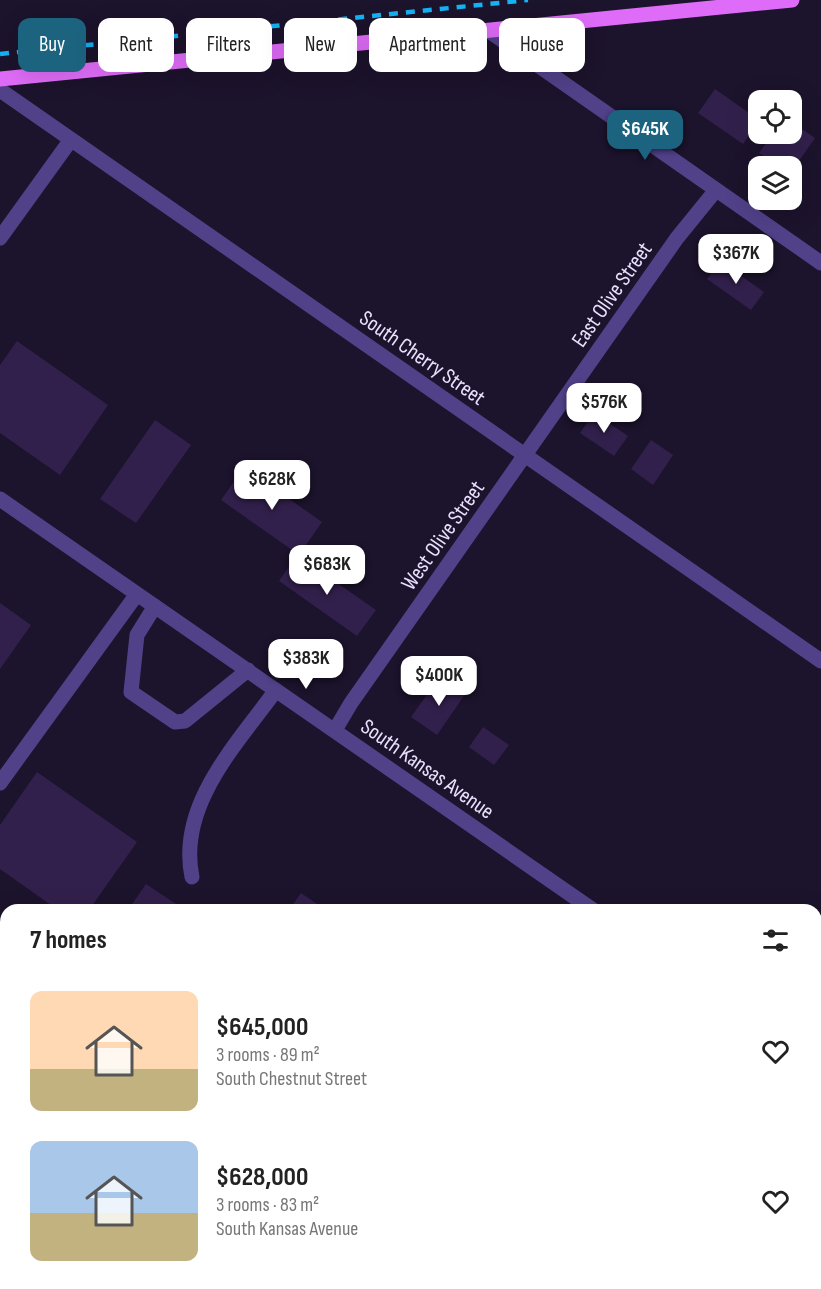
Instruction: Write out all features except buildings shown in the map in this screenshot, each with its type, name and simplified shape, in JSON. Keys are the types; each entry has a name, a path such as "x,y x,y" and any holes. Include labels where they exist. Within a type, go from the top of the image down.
{"main road":[{"path":"0,80 792,0"}],"street":[{"path":"489,31 821,263"},
{"name":"South Cherry Street","path":"0,90 70,141 821,661"},
{"path":"0,238 70,141"},
{"name":"East Olive Street","path":"526,455 677,238 716,190"},
{"name":"West Olive Street","path":"335,730 357,693 526,455"},
{"name":"South Kansas Avenue","path":"0,499 584,904"},
{"path":"0,783 137,594"},
{"path":"155,606 137,635 131,692 175,722 185,721 248,670"},
{"path":"192,877 188,855 203,796 216,771 276,690"}],"railway":[{"path":"0,54 528,0"}]}
